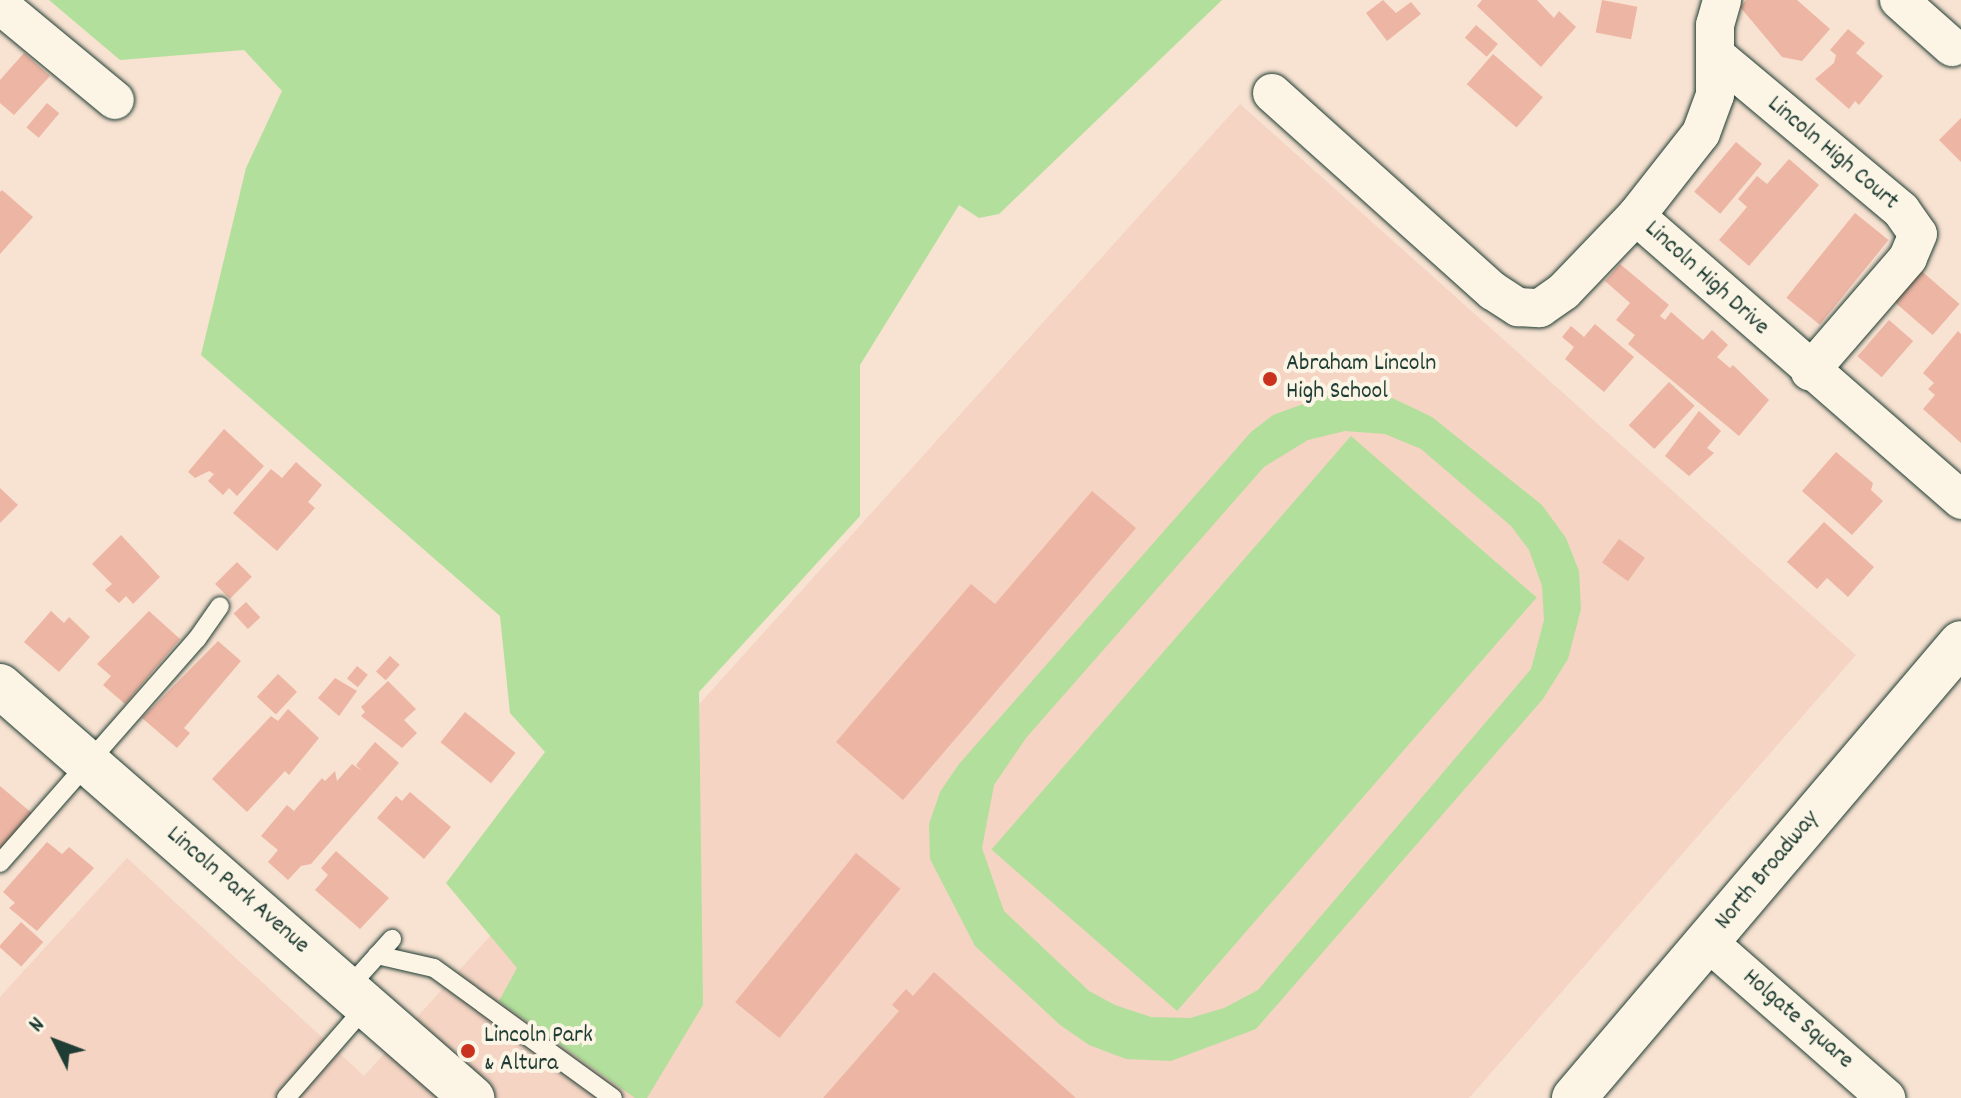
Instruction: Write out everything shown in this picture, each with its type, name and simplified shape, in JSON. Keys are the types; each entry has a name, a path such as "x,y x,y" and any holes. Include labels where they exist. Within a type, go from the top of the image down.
{"street":[{"path":"1636,216 1701,133 1715,95 1718,57 1715,25 1722,0"},
{"path":"1899,0 1952,47"},
{"path":"0,5 115,100"},
{"name":"Lincoln High Court","path":"1718,57 1901,210 1918,234 1908,258 1810,371"},
{"name":"Lincoln High Drive","path":"1272,93 1518,307 1540,308 1564,291 1636,216 1961,500"},
{"name":"North Broadway","path":"1574,1098 1961,643"},
{"name":"Lincoln Park Avenue","path":"0,686 472,1098"},
{"name":"Holgate Square","path":"1708,942 1886,1098"}],"lane":[{"path":"0,863 197,639 220,606"},
{"path":"286,1098 358,997 377,955 392,939"},
{"path":"377,955 434,968 613,1098"}],"shaded area":[{"name":"Abraham Lincoln High School","path":"1240,104 1856,655 1469,1098 0,1098 0,997 127,858 364,1076"}],"green space":[{"path":"49,0 1222,0 999,214 979,218 959,205 860,365 860,516 699,692 703,1005 647,1098 635,1098 499,1001 517,968 446,883 545,752 510,713 500,616 201,355 246,168 282,91 244,50 120,60"},
{"path":"1342,390 1382,393 1432,417 1542,505 1566,538 1579,571 1581,609 1568,659 1543,699 1256,1029 1171,1061 1126,1059 1089,1045 1060,1025 975,946 930,859 929,824 940,792 959,764 1251,432 1273,415","holes":["1345,431 1385,434 1421,449 1511,526 1529,550 1542,586 1544,620 1531,669 1258,990 1224,1008 1190,1018 1151,1017 1115,1005 1089,991 1004,911 982,848 994,785 1026,738 1264,467 1308,440"]},
{"path":"1351,436 1537,597 1177,1011 991,850"}],"building":[{"path":"1383,0 1396,13 1411,2 1421,14 1387,41 1366,13"},
{"path":"1482,0 1537,0 1554,18 1559,11 1576,27 1541,67 1477,6"},
{"path":"1602,0 1637,7 1631,39 1596,32"},
{"path":"1746,0 1797,0 1830,29 1802,61 1782,57 1740,7"},
{"path":"1476,25 1498,44 1487,57 1465,38"},
{"path":"1848,29 1865,43 1856,53 1883,76 1859,105 1855,101 1849,109 1815,79 1834,63 1836,55 1830,50"},
{"path":"24,53 50,76 14,115 0,103 0,80"},
{"path":"1493,54 1543,97 1517,127 1467,84"},
{"path":"47,103 59,113 39,138 26,128"},
{"path":"1961,118 1961,162 1939,140"},
{"path":"1736,142 1762,164 1720,214 1694,192"},
{"path":"1789,159 1819,185 1749,266 1719,240 1747,207 1738,199 1757,176 1767,184"},
{"path":"2,190 33,217 0,254 0,192"},
{"path":"1855,213 1888,240 1820,325 1786,298"},
{"path":"1620,264 1669,305 1660,316 1665,320 1671,312 1703,340 1712,330 1728,345 1717,357 1730,368 1733,365 1769,400 1739,436 1628,344 1635,335 1616,320 1630,303 1605,281"},
{"path":"1918,268 1960,304 1933,335 1891,299"},
{"path":"1889,320 1913,341 1882,377 1858,356"},
{"path":"1595,324 1634,357 1604,392 1565,359 1574,347 1562,337 1571,326 1584,337"},
{"path":"1958,331 1961,334 1961,443 1923,409 1935,395 1928,389 1934,383 1923,373"},
{"path":"1669,382 1695,406 1654,449 1629,425"},
{"path":"1699,411 1721,431 1707,448 1714,453 1689,476 1665,456"},
{"path":"224,429 264,466 237,496 229,488 223,495 208,481 214,474 209,471 195,478 188,472"},
{"path":"1836,452 1873,483 1871,490 1883,501 1852,535 1802,491"},
{"path":"296,462 322,485 308,502 315,508 277,551 233,513 271,469 282,478"},
{"path":"0,488 18,505 0,523"},
{"path":"1092,491 1136,528 903,800 836,742 971,584 995,604"},
{"path":"1824,522 1874,567 1848,597 1827,578 1817,589 1787,562"},
{"path":"121,535 160,577 133,604 126,596 119,603 105,590 112,584 92,564"},
{"path":"1619,539 1645,558 1628,581 1602,562"},
{"path":"237,562 252,577 230,599 215,584"},
{"path":"246,602 260,617 248,629 234,614"},
{"path":"51,611 64,623 69,617 90,637 59,672 24,642"},
{"path":"149,611 180,639 125,704 103,685 111,676 97,664"},
{"path":"218,641 241,661 184,728 190,733 177,748 142,718"},
{"path":"390,656 400,665 386,680 376,672"},
{"path":"357,666 368,675 358,687 347,678"},
{"path":"278,674 297,692 276,714 257,697"},
{"path":"335,678 357,691 339,716 318,698"},
{"path":"388,681 416,709 404,720 417,733 402,748 361,716 365,712 361,707"},
{"path":"288,709 319,738 289,775 285,771 247,812 212,779 271,716 278,721"},
{"path":"465,712 516,753 491,783 440,742"},
{"path":"375,742 399,763 311,864 301,866 288,880 268,862 278,850 261,836 287,805 294,811 322,778 325,781 335,771 337,781 352,764 362,771 356,765"},
{"path":"0,786 34,815 0,854"},
{"path":"410,792 451,827 424,859 377,818 396,796 402,801"},
{"path":"47,842 62,854 69,847 94,868 37,931 9,908 15,903 3,892"},
{"path":"336,851 389,898 360,929 315,890 328,875 321,868"},
{"path":"856,853 900,889 779,1038 735,1002"},
{"path":"21,922 43,942 21,967 0,947"},
{"path":"934,972 1076,1098 823,1098 899,1011 892,1005 906,989 913,996"}],"place":[{"name":"Abraham Lincoln High School","path":"1270,379"},
{"name":"Lincoln Park & Altura","path":"468,1051"}]}
